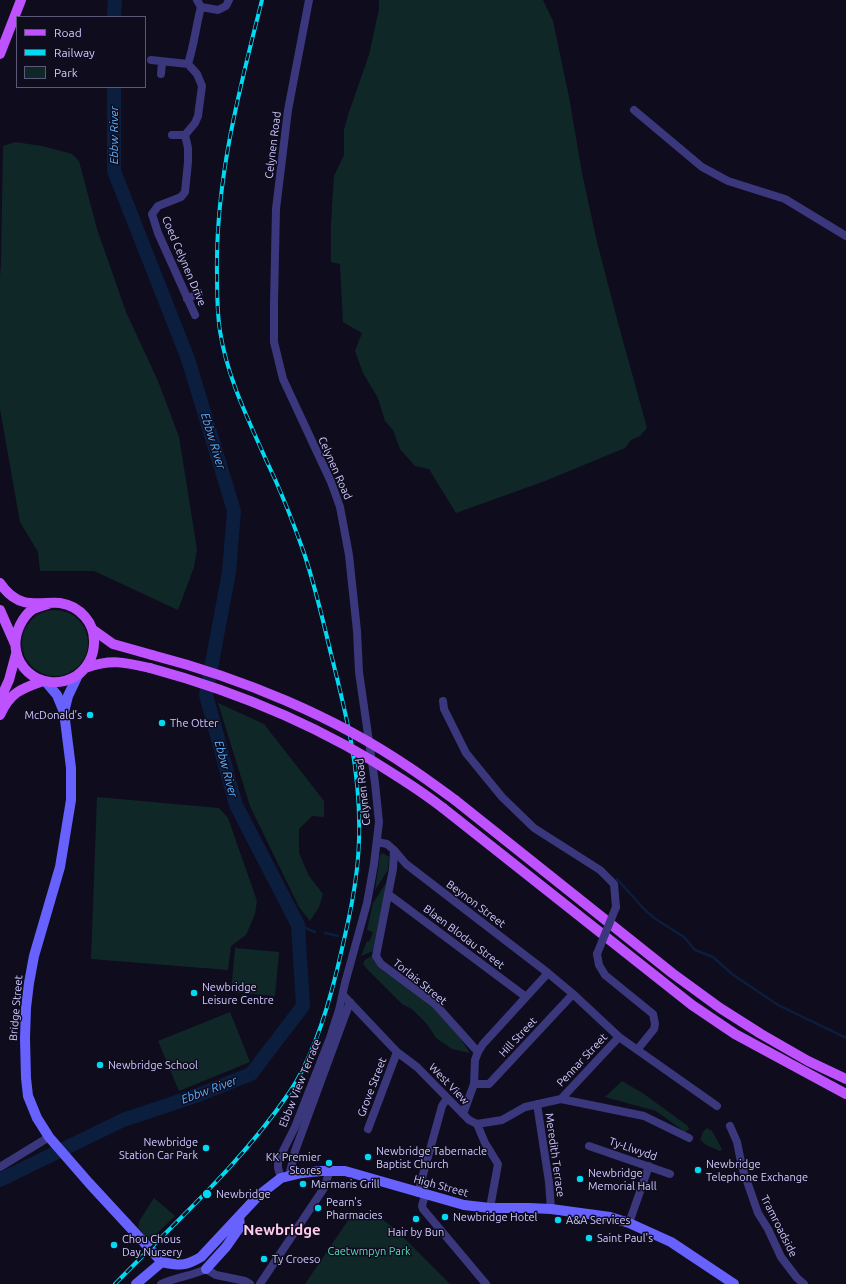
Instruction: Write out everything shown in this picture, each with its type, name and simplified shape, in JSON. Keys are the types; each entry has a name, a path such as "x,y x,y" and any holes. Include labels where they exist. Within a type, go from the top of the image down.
{"main road":[{"path":"0,54 21,0"},
{"path":"0,584 8,593 18,600 29,603 61,603 73,607 85,616 92,629 94,638 93,652 81,672"},
{"path":"0,700 10,680 16,649 17,630 25,617 34,609 48,604"},
{"path":"0,610 26,670 44,682"},
{"path":"92,629 113,644 238,682 274,696 334,724 409,767 455,800 672,973 720,1008 808,1061 846,1079"},
{"path":"0,715 7,702 16,692 25,687 44,682 60,682 81,672 109,662 150,668 184,678 236,696 299,722 360,753 403,780 443,808 692,1005 735,1034 846,1094"}],"street":[{"path":"188,64 194,47 199,3 218,10 226,6 229,0"},
{"name":"Celynen Road","path":"308,0 288,110 276,209 274,342 283,379 331,482 340,507 349,555 357,631 359,672 379,815 377,842 367,903 343,995"},
{"path":"151,60 188,64 197,74 202,86 198,116 195,123 184,135 172,135"},
{"path":"161,74 162,62"},
{"path":"634,110 702,167 728,181 785,198 846,236"},
{"name":"Coed Celynen Drive","path":"184,135 188,148 185,192 181,197 158,206 152,214 158,233 194,315"},
{"path":"187,299 199,294"},
{"name":"Bridge Street","path":"64,712 68,696 81,672"},
{"name":"Bridge Street","path":"44,682 57,695 64,712 71,768 71,800 60,866 31,970 27,994 25,1053 28,1096 37,1118 52,1140 72,1164 162,1262"},
{"path":"443,701 444,709 466,753 502,797 534,828 600,870 614,884 616,907 597,954 599,965 605,975 653,1014 655,1024 654,1030 637,1050"},
{"path":"377,842 387,844 394,850"},
{"name":"Torlais Street","path":"394,850 393,869 376,956 380,964 435,1004 478,1052"},
{"name":"Beynon Street","path":"394,850 406,864 548,973 619,1037"},
{"name":"Blaen Blodau Street","path":"388,894 526,997"},
{"path":"463,1114 474,1084 475,1060 478,1052 483,1044 548,973"},
{"name":"Hill Street","path":"474,1084 489,1084 573,994"},
{"name":"West View","path":"343,995 397,1052 417,1067 469,1120 476,1124 485,1143 498,1164 490,1208"},
{"name":"Ebbw View Terrace","path":"285,1177 278,1168 278,1161 295,1126 330,1038 343,995"},
{"path":"285,1177 331,1057 350,1002"},
{"path":"619,1037 717,1106"},
{"name":"Pennar Street","path":"561,1099 619,1037"},
{"name":"Grove Street","path":"368,1129 397,1052"},
{"path":"447,1098 442,1106 421,1194 422,1206 486,1284"},
{"path":"476,1124 502,1120 525,1107 561,1099 644,1116 689,1138"},
{"name":"Meredith Terrace","path":"537,1104 549,1182 551,1209"},
{"name":"Tramroadside","path":"730,1126 737,1142 742,1167 758,1213 781,1257 797,1278 804,1284"},
{"path":"0,1168 52,1140"},
{"name":"Ty-Llwydd","path":"589,1146 670,1174"},
{"path":"629,1223 649,1166"},
{"path":"260,1284 324,1188 330,1170"},
{"name":"High Street","path":"162,1262 176,1265 190,1264 201,1257 258,1196 285,1177 330,1170 345,1171 421,1194 464,1205 490,1208 551,1209 610,1217 629,1223 671,1242 734,1284"},
{"path":"162,1284 170,1280 196,1274 206,1269 226,1247 240,1227 239,1217"},
{"path":"136,1284 162,1262"},
{"path":"206,1269 216,1275 245,1281 250,1284"}],"green space":[{"path":"379,0 543,0 553,21 569,97 582,173 597,242 647,428 640,436 631,440 625,448 545,481 456,513 429,469 415,466 400,449 393,430 385,421 378,398 363,373 355,351 362,333 343,322 340,264 331,262 331,223 334,176 344,155 344,130 369,55 379,9"},
{"path":"15,142 42,146 72,154 79,161 97,229 126,312 158,381 179,437 197,549 194,567 178,610 94,571 40,571 38,552 20,522 0,409 0,277 3,146"},
{"path":"55,610 68,613 78,620 85,630 88,643 85,656 78,666 68,673 55,676 42,673 32,666 25,656 22,643 25,630 32,620 42,613"},
{"path":"218,703 264,724 324,801 324,817 312,816 299,829 299,853 309,876 323,894 319,907 310,921 299,907 250,806"},
{"path":"97,797 219,808 228,818 257,901 255,914 246,935 231,946 228,970 91,959"},
{"path":"383,853 389,857 388,870 375,890 380,855"},
{"path":"388,880 373,951 361,956 367,941 369,942 373,932 367,930 373,903"},
{"path":"235,948 279,952 275,996 231,992"},
{"path":"373,955 378,967 432,1006 459,1036 470,1053 452,1049 436,1038 427,1024 412,1009 402,1004 366,968 363,963"},
{"path":"230,1012 250,1062 179,1091 158,1041"},
{"path":"622,1081 644,1094 688,1126 689,1129 685,1132 656,1111 605,1097"},
{"path":"707,1128 712,1131 722,1149 720,1151 708,1146 700,1140 703,1132"},
{"path":"154,1198 175,1216 149,1241 138,1227 140,1220"},
{"name":"Caetwmpyn Park","path":"355,1215 383,1220 394,1228 450,1284 305,1284 351,1216"}],"waterway":[{"name":"Ebbw River","path":"114,16 115,0"},
{"name":"Ebbw River","path":"0,1180 123,1120 198,1095 251,1074 303,1006 298,925 236,805 206,695 229,572 234,511 188,359 114,171 114,88"},
{"path":"617,879 644,909 654,918 684,937 695,950 713,957 732,974 778,1005 846,1038"},
{"path":"298,925 315,932"},
{"path":"325,933 338,936"}],"railway":[{"path":"115,1284 228,1169 270,1119 298,1079 312,1050 329,1002 348,922 357,872 359,815 358,792 352,746 322,616 308,565 296,530 233,381 223,348 219,324 217,296 217,240 224,171 237,102 262,0"}],"place":[{"name":"McDonald's","path":"90,715"},
{"name":"The Otter","path":"162,723"},
{"name":"Newbridge Leisure Centre","path":"194,993"},
{"name":"Newbridge School","path":"100,1065"},
{"name":"Newbridge Station Car Park","path":"206,1148"},
{"name":"Newbridge Tabernacle Baptist Church","path":"368,1157"},
{"name":"KK Premier Stores","path":"329,1163"},
{"name":"Newbridge Telephone Exchange","path":"698,1170"},
{"name":"Newbridge Memorial Hall","path":"580,1179"},
{"name":"Marmaris Grill","path":"303,1184"},
{"name":"Newbridge","path":"207,1194"},
{"name":"Pearn's Pharmacies","path":"318,1208"},
{"name":"Newbridge Hotel","path":"445,1217"},
{"name":"Hair by Bun","path":"416,1219"},
{"name":"A&A Services","path":"558,1220"},
{"name":"Saint Paul's","path":"589,1238"},
{"name":"Chou Chous Day Nursery","path":"114,1245"},
{"name":"Ty Croeso","path":"264,1259"}],"district":[{"name":"Newbridge","path":"282,1230"}]}
